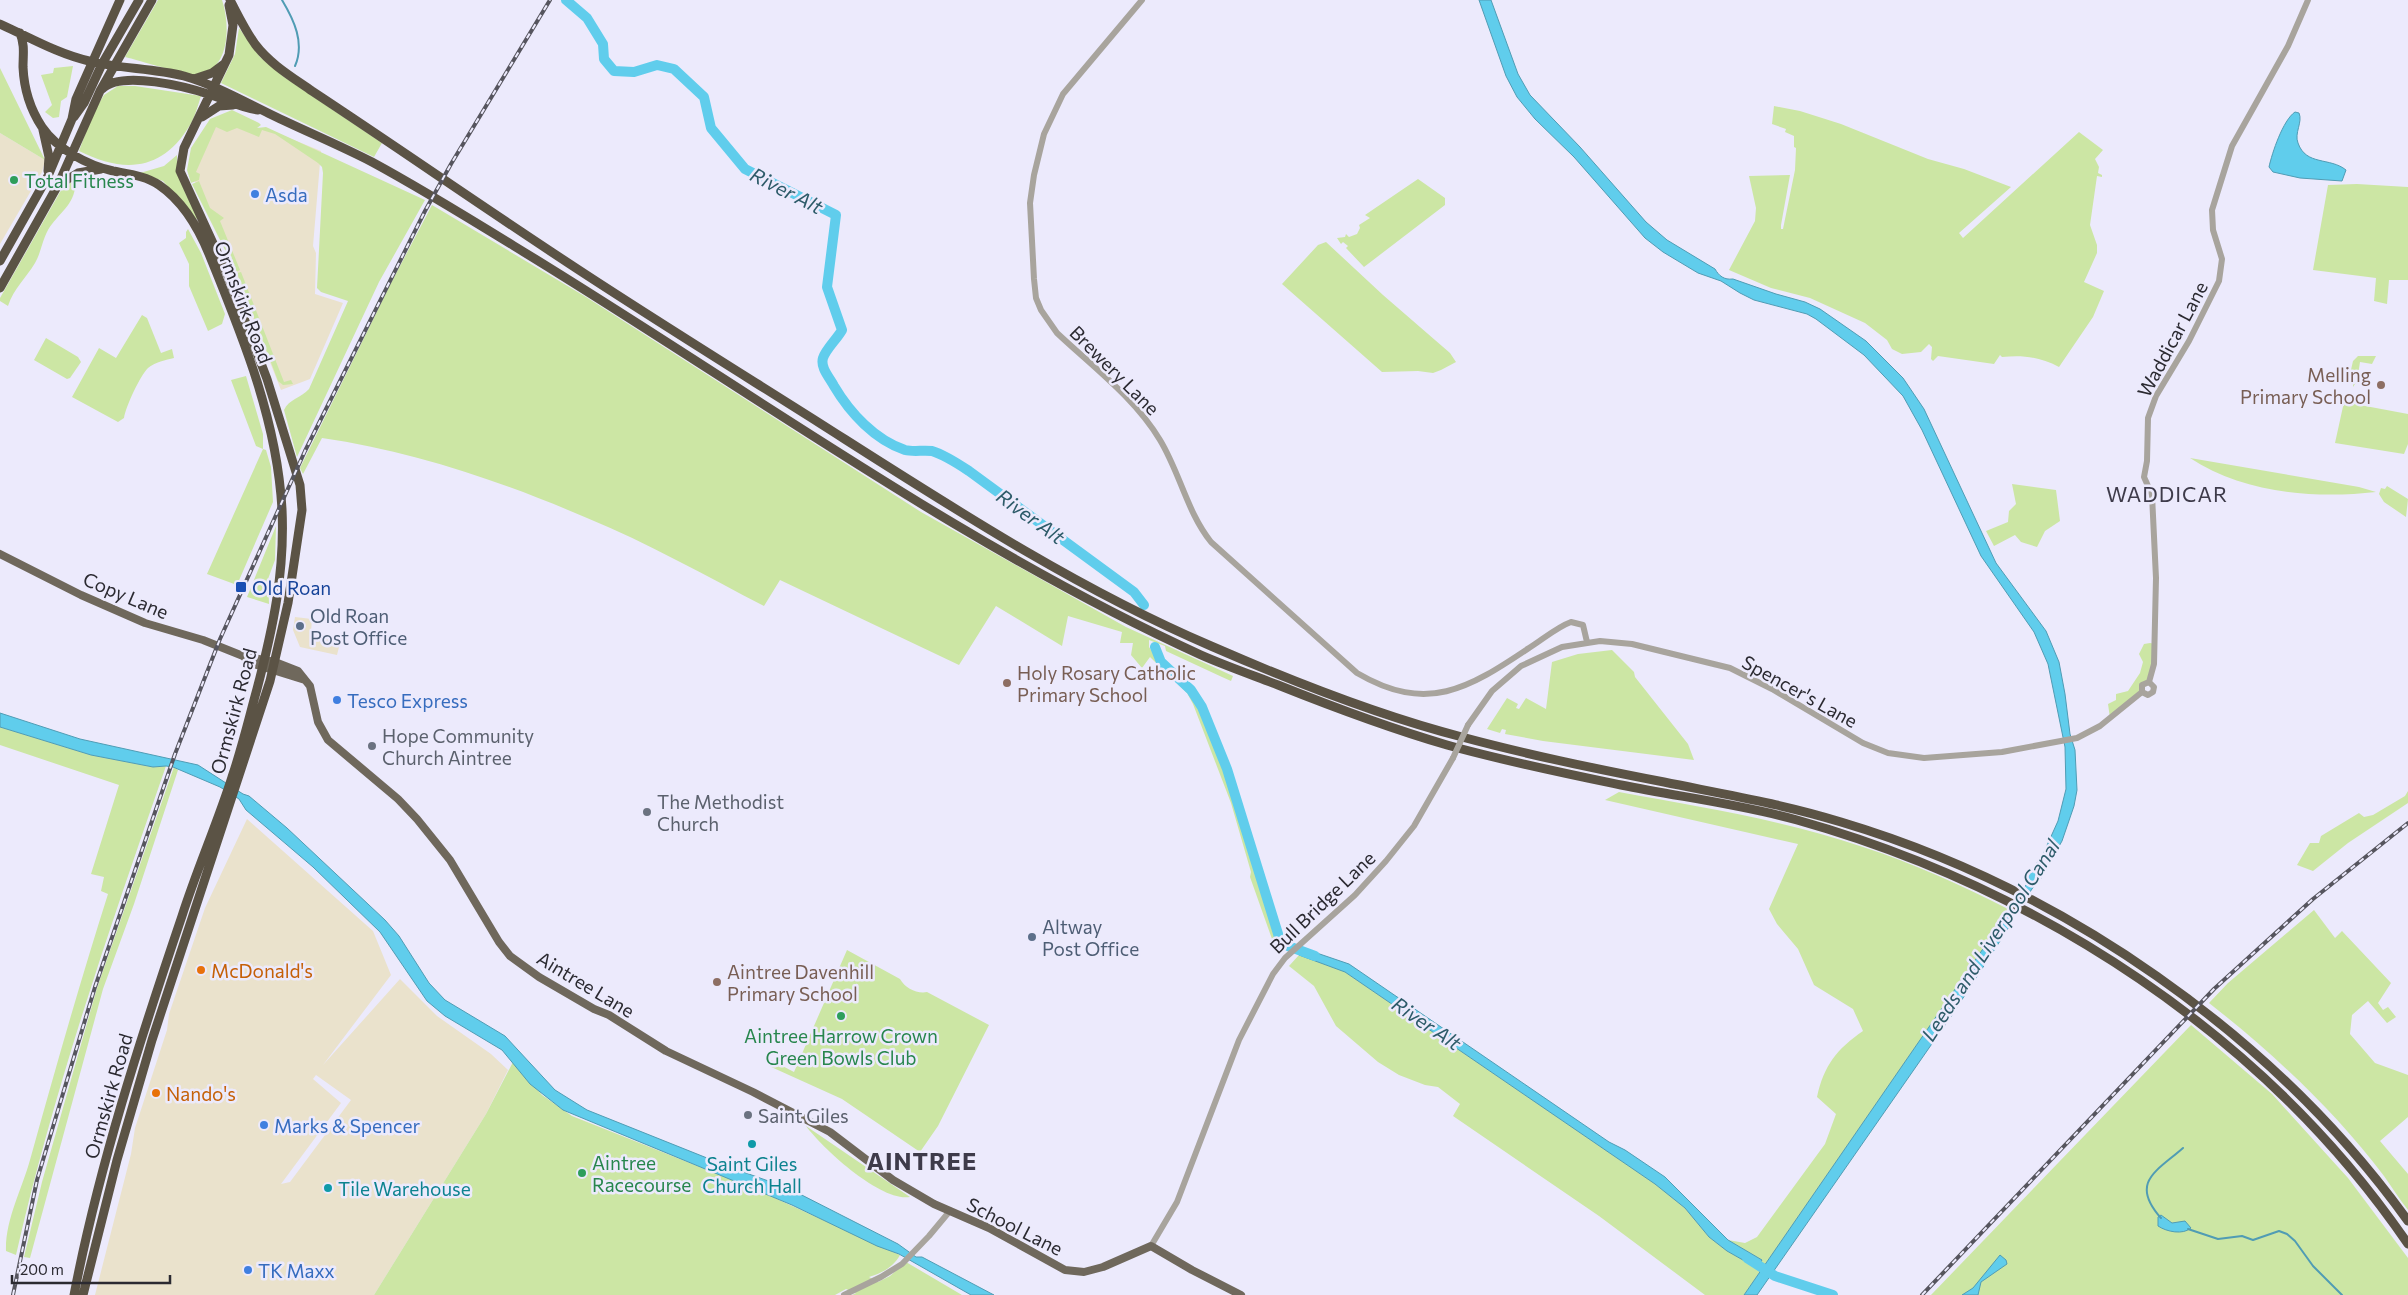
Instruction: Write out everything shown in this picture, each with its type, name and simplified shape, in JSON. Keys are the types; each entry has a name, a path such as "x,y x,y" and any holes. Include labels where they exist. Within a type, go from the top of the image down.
{"highway":[{"path":"0,261 48,176 72,119 76,99 120,0"},
{"path":"72,119 84,103 102,64 138,0"},
{"path":"0,288 58,185 100,91 152,0"},
{"path":"228,0 246,31 259,48 285,72 312,91 608,289 917,485 1105,596 1209,646 1358,704 1439,730 1616,773 1789,807 1848,824 1905,844 2038,903 2117,949 2191,1001 2239,1042 2279,1077 2337,1136 2381,1184 2408,1221"},
{"name":"Ormskirk Road","path":"228,0 232,35 225,64 180,159 181,176 228,276 267,380 302,494 298,543 269,665 245,732 236,778"},
{"path":"0,24 67,54 92,62 102,64 117,62 194,79 236,105 263,111"},
{"path":"20,33 24,45 23,64 26,92 31,107 42,126 61,146 107,169"},
{"path":"105,33 105,39 117,62"},
{"path":"194,79 212,73 225,64"},
{"path":"100,91 105,86 116,82 134,81 162,83 213,91 263,111 366,159 428,193 583,288 918,501 1102,608 1208,658 1355,716 1450,746 1622,785 1791,818 1902,855 1957,876 2032,914 2112,960 2184,1011 2270,1085 2323,1138 2378,1199 2408,1244"},
{"path":"198,122 211,110 236,105"},
{"path":"42,126 48,157 48,176"},
{"path":"58,185 78,173 107,169"},
{"name":"Ormskirk Road","path":"74,1295 84,1247 124,1095 150,1009 180,921 227,803 270,681 269,665 277,606 282,532 277,462 266,410 249,356 211,258 197,229 178,204 159,185 107,169"},
{"name":"Ormskirk Road","path":"83,1295 137,1090 227,803"},
{"path":"180,921 191,922"}],"main road":[{"name":"Copy Lane","path":"0,554 120,613 243,656 251,663 269,665"},
{"path":"269,665 286,674 305,680"},
{"path":"269,665 298,671 305,680"},
{"path":"270,681 286,674"},
{"name":"Aintree Lane","path":"305,680 310,686 317,718 326,737 417,819 450,860 493,934 518,962 666,1051 787,1109 830,1132 893,1180 949,1212"},
{"name":"School Lane","path":"949,1212 989,1228 1064,1270 1084,1272 1103,1267 1151,1246"},
{"path":"1151,1246 1241,1295"}],"street":[{"name":"Brewery Lane","path":"1142,0 1063,94 1044,134 1034,175 1030,203 1036,298 1057,333 1127,398 1154,430 1179,475 1194,518 1211,542 1357,673 1380,686 1400,693 1436,693 1470,684 1572,622 1583,625 1587,642"},
{"name":"Waddicar Lane","path":"2149,682 2154,664 2156,578 2152,495 2144,476 2147,461 2148,418 2156,396 2189,341 2219,281 2222,259 2214,230 2212,210 2232,146 2288,46 2308,0"},
{"name":"Bull Bridge Lane","path":"1151,1246 1181,1193 1239,1040 1272,974 1298,946 1355,895 1414,826 1453,758 1468,725 1492,691 1521,666 1549,651 1587,642"},
{"name":"Spencer's Lane","path":"1587,642 1632,644 1730,668 1764,684 1863,743 1888,753 1924,758 1978,755 2077,738 2100,726 2142,692"},
{"path":"2149,682 2154,687 2153,692 2148,695 2142,692 2142,685 2149,682"},
{"path":"844,1295 881,1277 904,1261 929,1236 949,1212"}],"shaded area":[{"path":"217,122 267,129 321,151 313,246 316,253 315,294 343,303 310,379 281,390 211,213 190,172"},
{"path":"0,133 45,160 42,172 0,244"},
{"path":"295,617 312,619 311,632 341,639 337,655 300,647 293,630"},
{"path":"247,819 373,931 391,975 323,1065 400,979 437,1016 491,1054 508,1070 486,1114 374,1295 95,1295 131,1154 135,1128 167,1030 169,1014 205,908","holes":["316,1075 351,1100 290,1182 281,1184 341,1103 313,1079"]}],"green space":[{"path":"158,0 222,0 227,33 222,55 216,65 208,71 192,75 125,57"},
{"path":"239,28 260,57 284,77 382,143 374,157 221,83 235,54"},
{"path":"73,66 67,97 61,101 59,117 53,118 45,112 52,105 41,75 53,73 54,68"},
{"path":"0,68 45,160 0,133"},
{"path":"118,86 135,86 201,96 195,115 179,141 154,160 126,165 111,163 79,151 93,113 104,95"},
{"path":"1774,106 1800,111 1841,124 1928,159 1964,169 2011,187 1959,233 1963,238 2079,132 2103,150 2095,159 2099,167 2098,173 2102,177 2097,176 2090,225 2097,245 2097,253 2084,282 2104,291 2093,317 2059,367 2032,358 2018,356 2002,357 2000,355 1994,364 1938,356 1933,361 1931,359 1932,347 1929,344 1921,352 1902,354 1892,349 1887,340 1865,323 1810,298 1771,288 1729,270 1755,221 1756,208 1749,176 1790,175 1781,225 1781,229 1783,229 1795,170 1796,148 1794,147 1794,136 1785,132 1786,129 1772,124"},
{"path":"232,110 259,123 261,125 257,128 266,127 425,200 379,282 297,457 284,410 289,403 309,389 348,301 321,292 317,288 323,173 322,167 318,163 275,134 262,130 259,137 237,128 227,132 216,127 196,172 200,174 199,180 191,183 187,170 191,148 210,119"},
{"path":"177,155 181,180 199,218 196,219 163,181 140,173 164,166"},
{"path":"1418,179 1445,198 1445,205 1364,267 1346,248 1348,246 1343,242 1341,244 1337,238 1345,237 1346,234 1349,237 1357,234 1360,228 1359,225 1370,218 1365,215"},
{"path":"75,181 75,189 70,202 48,230 37,259 13,294 8,306 0,301 0,298 60,192 66,184"},
{"path":"199,181 210,208 224,218 220,221 240,270 236,272 192,184"},
{"path":"2357,184 2408,187 2408,280 2389,280 2387,304 2374,301 2376,278 2313,270 2328,185"},
{"path":"432,205 586,297 921,512 1126,627 1233,676 1231,681 1166,651 1165,646 1149,640 1149,647 1161,665 1191,693 1203,714 1229,785 1261,888 1259,890 1262,890 1277,938 1276,941 1279,939 1289,948 1282,952 1272,939 1250,877 1251,872 1231,803 1193,704 1187,693 1150,657 1142,668 1131,655 1133,643 1120,643 1122,632 1068,616 1062,646 996,606 959,665 780,580 764,606 677,560 610,528 523,492 457,469 390,451 322,438 303,474 300,468 390,285"},
{"path":"188,229 201,253 225,314 222,324 208,331 189,286 189,264 179,243 186,238"},
{"path":"1326,242 1450,353 1456,362 1433,373 1418,371 1382,372 1282,284 1318,245"},
{"path":"241,272 284,382 291,380 293,384 283,385 278,381 237,273"},
{"path":"142,315 147,318 161,353 172,349 174,358 148,368 127,406 124,418 118,422 72,397 99,348 116,358"},
{"path":"46,338 78,357 81,362 70,378 67,379 34,360"},
{"path":"2358,356 2376,356 2372,364 2360,362 2357,381 2353,387 2353,384 2348,383 2353,361"},
{"path":"246,376 263,434 263,449 256,446 231,380"},
{"path":"2344,402 2408,414 2408,444 2404,454 2335,443"},
{"path":"263,449 266,450 271,467 273,502 237,585 207,574"},
{"path":"2190,458 2359,487 2376,492 2328,495 2280,491 2233,479 2211,470"},
{"path":"2012,484 2056,490 2060,521 2045,531 2037,547 2021,542 2015,535 1994,546 1986,531 2008,522 2009,511 2016,504"},
{"path":"2387,486 2408,499 2406,517 2384,502 2379,494 2381,488 2385,489"},
{"path":"276,526 275,560 268,579 269,604 247,597"},
{"path":"2144,644 2155,644 2149,682 2110,718 2108,704 2116,700 2116,694 2128,691 2140,673 2143,662 2139,654"},
{"path":"1612,650 1634,672 1635,677 1688,744 1694,760 1543,741 1505,734 1506,730 1502,729 1500,733 1487,729 1507,698 1518,704 1516,708 1519,709 1526,698 1546,709 1552,662 1578,654"},
{"path":"0,727 91,755 153,767 166,766 104,947 65,1069 16,1255 6,1251 8,1228 27,1171 108,894 101,891 104,877 91,874 119,785 0,745"},
{"path":"174,767 178,770 134,904 103,989 30,1258 24,1257 42,1182 97,988"},
{"path":"2408,791 2408,803 2348,843 2313,871 2297,865 2310,843 2319,843 2321,836 2359,813 2364,817 2373,815 2405,796"},
{"path":"1619,792 1742,815 1833,838 1882,853 1919,868 2010,910 1744,1295 1705,1295 1599,1216 1453,1116 1460,1104 1438,1087 1425,1085 1399,1075 1378,1062 1336,1026 1314,986 1289,966 1299,955 1345,972 1655,1184 1685,1208 1709,1237 1727,1251 1757,1268 1762,1260 1728,1240 1745,1243 1757,1237 1825,1144 1836,1114 1817,1097 1823,1076 1839,1051 1863,1031 1853,1009 1814,985 1798,949 1777,924 1769,909 1798,844 1605,800"},
{"path":"2314,910 2335,938 2342,931 2391,983 2378,1003 2383,1010 2388,1007 2396,1017 2387,1023 2368,1001 2352,1015 2350,1034 2375,1063 2408,1075 2408,1117 2380,1141 2408,1174 2408,1210 2365,1152 2324,1106 2280,1063 2209,1003 2228,983"},
{"path":"847,950 900,979 912,990 927,992 989,1025 938,1126 920,1152 842,1099 769,1066 771,1060 794,1072"},
{"path":"2191,1025 2272,1094 2348,1178 2408,1258 2408,1295 1931,1295"},
{"name":"Aintree Racecourse","path":"513,1062 542,1095 572,1116 755,1189 900,1255 888,1269 869,1277 878,1282 890,1276 906,1262 962,1295 852,1295 856,1293 846,1289 835,1295 374,1295 486,1114"},
{"path":"806,1126 910,1197 898,1196 869,1183 825,1148"}],"water":[{"name":"Leeds and Liverpool Canal","path":"1479,0 1491,0 1518,74 1530,95 1580,147 1646,222 1667,240 1715,269 1722,277 1805,302 1820,309 1866,341 1903,378 1924,409 1996,563 2046,631 2059,662 2070,734 2075,750 2077,790 2074,806 2062,841 2037,885 2034,886 2013,917 2013,921 1952,1015 1757,1295 1744,1295 2007,914 2028,882 2027,878 2044,852 2058,821 2066,789 2065,747 2048,664 2034,632 1981,556 1922,430 1903,396 1864,355 1816,319 1807,314 1754,300 1721,281 1698,273 1663,252 1645,238 1574,157 1535,119 1517,97 1506,76"},
{"path":"2295,112 2299,113 2300,116 2297,139 2302,150 2312,158 2340,166 2346,170 2342,181 2300,178 2273,172 2269,167 2282,129"},
{"path":"0,713 80,739 198,765 249,796 287,828 385,920 399,936 429,983 445,1000 505,1036 555,1090 587,1110 732,1168 788,1188 898,1244 916,1257 922,1257 994,1295 971,1295 899,1254 877,1246 792,1205 563,1110 530,1084 502,1050 445,1016 427,1001 380,932 313,867 246,810 239,799 220,787 173,767 153,767 91,755 0,727"},
{"path":"1305,949 1349,964 1609,1142 1625,1150 1665,1177 1728,1240 1762,1260 1757,1268 1727,1251 1709,1237 1685,1208 1655,1184 1345,972 1299,955"},
{"path":"2161,1215 2172,1223 2185,1221 2191,1228 2179,1232 2162,1228 2158,1226 2158,1217"},
{"path":"2000,1255 2006,1260 2007,1264 1981,1282 1978,1295 1962,1295 1973,1288"}],"waterway":[{"path":"282,0 297,32 299,49 295,66"},
{"name":"River Alt","path":"566,0 587,18 603,44 604,59 614,71 634,72 657,65 674,69 704,97 711,128 745,169 836,215 827,287 842,330 827,351 822,362 824,369 840,396 864,424 884,440 905,450 932,451 964,468 1134,592 1144,605"},
{"name":"River Alt","path":"1155,647 1161,662 1191,690 1202,707 1227,769 1279,937 1288,946 1315,956"},
{"path":"2161,1218 2147,1195 2147,1186 2150,1178 2156,1171 2183,1148"},
{"path":"2188,1229 2218,1239 2242,1236 2253,1240 2279,1231 2287,1234 2295,1241 2313,1266 2342,1295"},
{"name":"River Alt","path":"1747,1258 1775,1276 1833,1295"}],"railway":[{"path":"13,1295 37,1180 95,987 175,754 220,639 305,451 425,211 451,164 550,0"},
{"path":"1922,1295 2214,989 2313,899 2408,823"}],"place":[{"name":"Total Fitness","path":"14,180"},
{"name":"Asda","path":"255,194"},
{"name":"Melling Primary School","path":"2381,385"},
{"name":"Old Roan","path":"241,587"},
{"name":"Old Roan Post Office","path":"300,626"},
{"name":"Holy Rosary Catholic Primary School","path":"1007,683"},
{"name":"Tesco Express","path":"337,700"},
{"name":"Hope Community Church Aintree","path":"372,746"},
{"name":"The Methodist Church","path":"647,812"},
{"name":"Altway Post Office","path":"1032,937"},
{"name":"McDonald's","path":"201,970"},
{"name":"Aintree Davenhill Primary School","path":"717,982"},
{"name":"Aintree Harrow Crown Green Bowls Club","path":"841,1016"},
{"name":"Nando's","path":"156,1093"},
{"name":"Saint Giles","path":"748,1115"},
{"name":"Marks & Spencer","path":"264,1125"},
{"name":"Saint Giles Church Hall","path":"752,1144"},
{"name":"Aintree Racecourse","path":"582,1173"},
{"name":"Tile Warehouse","path":"328,1188"},
{"name":"TK Maxx","path":"248,1270"}],"district":[{"name":"WADDICAR","path":"2167,493"},
{"name":"AINTREE","path":"922,1160"}]}
